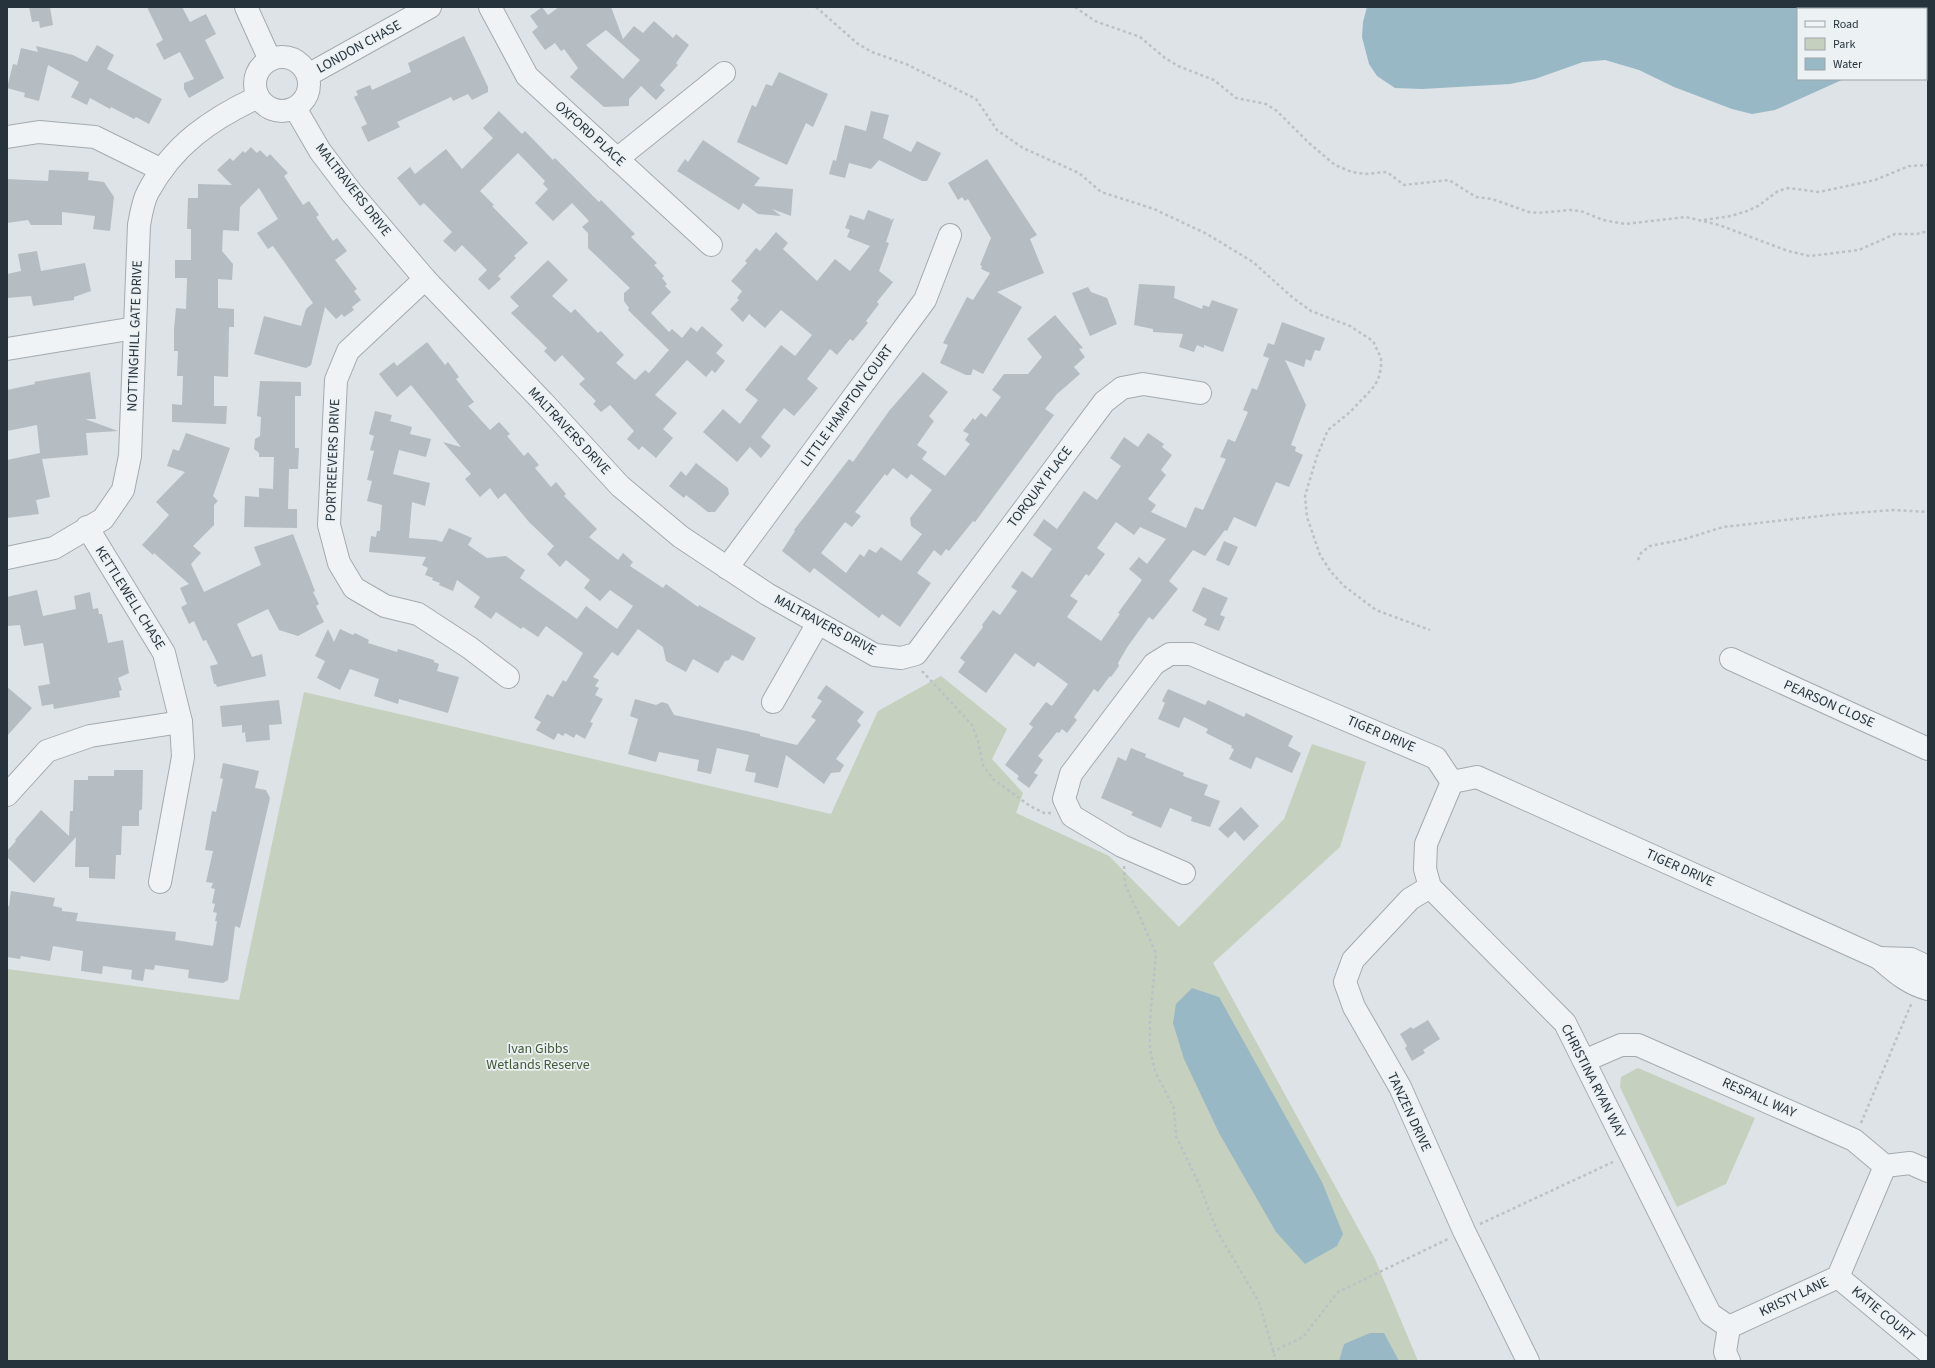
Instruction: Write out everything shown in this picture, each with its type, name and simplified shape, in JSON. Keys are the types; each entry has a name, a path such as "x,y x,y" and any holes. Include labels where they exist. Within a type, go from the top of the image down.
{"street":[{"path":"246,7 270,60"},
{"name":"LONDON CHASE","path":"308,75 430,7"},
{"name":"OXFORD PLACE","path":"490,7 527,76 711,244"},
{"path":"281,56 292,58 302,65 308,75 310,88 305,100 295,108 281,112 268,108 258,97 255,87 256,76 262,66 270,60 281,56"},
{"path":"617,159 724,73"},
{"name":"NOTTINGHILL GATE DRIVE","path":"7,558 54,548 87,527 103,519 123,490 130,456 139,225 147,193 170,157 195,133 227,112 258,97"},
{"name":"MALTRAVERS DRIVE","path":"295,108 320,151 351,192 425,279 543,402 620,486 681,537 767,594 818,623 875,655 901,658 916,654"},
{"path":"7,137 39,132 95,137 162,170"},
{"name":"LITTLE HAMPTON COURT","path":"727,568 925,300 950,235"},
{"name":"PORTREEVERS DRIVE","path":"425,279 348,351 336,380 329,525 339,563 354,588 385,606 418,614 470,648 508,677"},
{"path":"7,349 136,328"},
{"name":"TORQUAY PLACE","path":"916,654 1104,402 1122,388 1143,384 1200,393"},
{"name":"KETTLEWELL CHASE","path":"87,527 164,653 181,722 183,757 160,882"},
{"path":"773,702 818,623"},
{"name":"TIGER DRIVE","path":"1072,816 1064,799 1071,774 1154,664 1170,654 1191,654 1436,758 1452,782 1477,777 1879,958 1901,977 1923,988"},
{"name":"PEARSON CLOSE","path":"1731,659 1928,749"},
{"path":"7,795 47,751 90,736 181,722"},
{"path":"1430,887 1426,869 1426,844 1452,782"},
{"path":"1072,816 1122,846 1184,873"},
{"name":"CHRISTINA RYAN WAY","path":"1430,887 1565,1023 1710,1314 1729,1327"},
{"name":"TANZEN DRIVE","path":"1430,887 1410,899 1353,960 1345,982 1354,1007 1400,1087 1464,1231 1528,1361"},
{"name":"TIGER DRIVE","path":"1879,958 1911,959 1928,967"},
{"name":"RESPALL WAY","path":"1584,1061 1621,1045 1638,1045 1854,1140 1885,1166"},
{"path":"1885,1166 1910,1163 1928,1171"},
{"name":"KRISTY LANE","path":"1729,1327 1838,1277 1885,1166"},
{"name":"KATIE COURT","path":"1838,1277 1928,1352"},
{"path":"1729,1327 1725,1352 1729,1361"}],"path":[{"path":"816,7 858,44 872,52 906,64 976,99 997,130 1023,148 1079,173 1101,192 1171,216 1214,238 1253,262 1292,297 1311,311 1350,326 1365,334 1373,341 1381,358 1381,368 1378,380 1372,389 1350,412 1328,430 1317,456 1305,496 1307,517 1320,555 1331,572 1344,586 1376,610 1430,630"},
{"path":"1075,7 1095,20 1140,37 1165,58 1178,66 1214,80 1236,98 1266,104 1287,120 1326,158 1335,165 1352,172 1365,174 1387,172 1404,185 1449,180 1476,197 1492,199 1538,213 1570,210 1625,224 1686,218 1701,220 1788,250 1810,256 1859,250 1895,234 1917,234 1928,231"},
{"path":"1701,220 1731,216 1747,211 1758,206 1778,192 1788,188 1819,192 1875,180 1909,166 1928,165"},
{"path":"1638,560 1641,553 1650,546 1704,534 1723,527 1838,514 1894,510 1928,512"},
{"path":"916,654 919,667 972,725 978,740 983,765 994,779 1030,806 1044,813 1072,816"},
{"path":"1122,846 1125,884 1156,953 1150,1021 1150,1049 1155,1071 1174,1108 1176,1136 1199,1184 1217,1231 1259,1302 1272,1352 1276,1361"},
{"path":"1854,1140 1923,988"},
{"path":"1272,1352 1303,1337 1338,1292 1464,1231 1630,1154"}],"green space":[{"name":"Ivan Gibbs Wetlands Reserve","path":"941,676 1007,729 992,759 1023,793 1016,813 1109,856 1179,927 1284,819 1312,744 1366,762 1340,847 1213,963 1375,1259 1418,1361 7,1361 7,969 239,1000 304,692 831,814 878,711"},
{"path":"1638,1068 1755,1118 1726,1184 1677,1207 1620,1087 1621,1077"}],"water":[{"path":"1367,7 1928,7 1928,40 1927,8 1797,8 1797,80 1842,80 1775,110 1752,114 1732,109 1674,87 1639,70 1605,60 1583,62 1535,79 1510,84 1422,89 1395,88 1377,76 1369,64 1362,37 1363,22"},
{"path":"1192,988 1219,997 1322,1182 1343,1234 1337,1246 1305,1264 1276,1232 1219,1133 1184,1059 1173,1023 1176,1004"},
{"path":"1370,1333 1384,1333 1399,1361 1339,1361 1344,1344"}],"building":[{"path":"29,7 50,7 53,25 40,28 39,21 32,22"},
{"path":"147,7 182,7 190,22 206,14 216,34 205,40 224,78 189,98 184,89 184,83 194,79 180,52 164,60 156,44 163,40"},
{"path":"542,7 548,15 559,7 611,7 623,39 634,26 643,33 654,21 673,38 676,34 689,45 676,63 678,65 660,85 665,90 656,100 641,86 629,99 629,106 604,107 570,77 578,68 564,49 561,51 555,43 545,50 532,32 538,27 530,16","holes":["606,30 640,60 623,79 586,45"]},
{"path":"464,36 488,87 488,92 472,100 468,94 453,101 451,97 397,122 400,127 368,142 361,127 367,124 354,97 358,95 356,91 370,85 372,90 411,72 408,63"},
{"path":"97,45 114,55 107,69 162,99 149,124 136,117 134,119 111,107 110,109 90,98 87,105 71,97 79,82 48,65 39,101 24,97 25,93 7,88 13,64 17,65 21,48 38,52 36,46 73,55 87,62"},
{"path":"779,72 828,94 813,127 806,123 787,165 737,142 752,105 756,107 766,84 772,86"},
{"path":"499,111 522,134 525,131 553,160 555,158 599,202 601,200 635,234 631,237 657,263 654,265 664,276 662,278 667,284 665,286 671,292 651,313 669,332 672,329 682,338 691,327 697,332 702,326 723,345 716,353 725,361 715,373 712,370 706,377 687,360 655,395 677,413 663,429 673,438 656,458 642,446 639,450 627,439 634,431 610,405 601,412 593,404 596,401 579,384 585,379 562,355 555,362 544,351 547,348 511,313 519,306 510,297 548,260 568,280 552,296 571,313 575,309 598,333 601,331 624,355 616,363 635,380 645,370 649,373 669,350 628,310 629,308 624,301 624,293 630,288 588,248 588,233 582,227 589,221 572,203 553,221 535,203 548,189 543,184 545,181 518,153 480,191 494,205 492,206 528,243 514,256 516,258 498,276 501,279 489,290 478,279 487,270 462,245 455,252 443,241 452,232 424,203 420,206 397,178 410,167 415,174 446,149 462,169 493,138 483,128"},
{"path":"871,111 889,115 883,138 911,152 917,141 941,153 927,181 922,181 879,160 871,169 849,163 845,178 829,174 833,160 836,161 845,125 866,131"},
{"path":"703,140 760,178 754,186 793,189 791,216 772,209 781,216 758,214 743,203 739,210 677,171 685,159 688,162"},
{"path":"251,147 257,153 260,150 267,157 270,154 288,173 284,176 303,205 309,201 319,215 316,217 333,241 337,238 347,251 335,260 357,289 354,291 361,300 352,307 354,310 344,317 342,314 336,319 325,307 311,365 306,368 254,354 264,316 301,326 306,309 313,303 273,246 268,249 257,233 278,219 259,188 240,207 239,231 223,230 222,251 233,264 232,280 218,279 218,308 234,309 234,327 229,327 228,377 214,376 214,406 227,406 226,424 172,422 172,404 182,405 183,376 177,376 178,351 174,351 174,329 176,308 186,309 187,278 175,278 175,260 191,260 191,229 187,229 188,198 198,198 198,184 232,185 217,170 230,158 233,161 243,151 245,153"},
{"path":"987,159 1037,235 1030,239 1044,273 997,292 1022,307 983,374 973,369 971,375 966,375 940,363 948,345 943,343 967,297 973,300 990,273 981,269 982,266 980,265 991,238 968,199 965,201 962,197 958,200 948,183"},
{"path":"49,170 89,172 88,180 104,182 114,197 110,231 93,229 95,216 62,212 62,225 31,225 28,220 7,223 7,179 48,181"},
{"path":"868,210 891,219 890,221 894,218 886,242 889,243 879,271 893,282 877,302 879,304 866,321 868,323 853,341 850,339 837,355 830,349 807,379 818,388 808,400 794,416 784,408 761,437 771,446 761,458 750,447 737,462 703,432 723,409 740,424 758,400 745,390 781,345 795,356 812,335 781,310 765,328 749,314 743,322 730,309 739,300 737,298 742,291 731,281 747,263 745,261 756,248 760,251 776,232 788,243 783,249 817,281 835,259 850,271 870,246 847,237 850,230 845,228 850,215 864,220"},
{"path":"37,251 41,271 85,263 91,291 74,297 74,300 33,306 31,296 7,298 7,274 21,271 18,254"},
{"path":"1139,284 1175,286 1174,298 1202,309 1203,305 1209,307 1212,300 1238,309 1223,352 1204,345 1204,348 1197,345 1194,352 1179,347 1183,334 1153,332 1153,329 1134,325"},
{"path":"1088,287 1091,292 1107,298 1117,324 1090,336 1072,293"},
{"path":"1055,315 1083,348 1079,349 1085,357 1074,367 1080,374 1057,394 1045,409 1054,415 975,522 973,521 949,551 946,549 941,556 934,550 917,573 931,583 900,627 882,614 879,618 814,568 810,573 782,551 795,531 794,530 849,459 853,462 889,411 923,372 948,392 929,416 934,421 917,445 927,452 922,459 945,476 970,444 965,440 969,434 963,431 973,418 975,420 981,413 986,417 1001,397 992,390 1004,374 1028,374 1042,357 1027,339","holes":["893,468 907,479 911,474 932,490 910,518 911,526 922,534 901,561 881,547 876,553 869,549 864,557 860,554 846,573 821,553 845,522 852,527 861,516 855,512 885,474 887,476"]},
{"path":"1282,322 1325,338 1320,351 1315,350 1311,361 1306,359 1304,367 1285,360 1306,405 1291,445 1296,447 1295,451 1303,455 1289,487 1276,482 1256,527 1234,517 1227,531 1225,530 1205,556 1193,550 1169,581 1178,589 1153,620 1149,617 1128,646 1118,663 1119,666 1098,692 1094,689 1074,717 1077,720 1067,733 1062,729 1059,733 1057,732 1038,756 1043,760 1034,773 1038,775 1029,788 1017,779 1019,776 1005,765 1033,727 1029,724 1046,702 1052,706 1068,684 1038,662 1034,667 1015,653 986,693 958,672 965,662 960,658 983,627 982,625 993,610 1000,615 1017,591 1011,587 1022,571 1032,578 1052,549 1033,535 1044,519 1057,529 1084,491 1097,500 1121,466 1110,458 1124,437 1138,447 1148,433 1164,444 1162,447 1172,455 1161,470 1166,475 1148,499 1156,505 1151,512 1186,528 1195,507 1203,510 1226,459 1220,457 1228,439 1235,442 1248,412 1243,410 1252,388 1257,390 1269,358 1263,356 1268,343 1274,345","holes":["1116,522 1134,535 1140,527 1166,539 1147,564 1139,557 1129,569 1142,580 1118,613 1120,614 1101,641 1067,617 1078,601 1070,596 1086,574 1089,576 1105,554 1097,548"]},
{"path":"427,342 445,365 448,362 459,377 456,379 474,402 468,406 490,430 499,422 510,434 507,436 524,456 528,452 539,465 535,468 551,487 556,482 566,494 564,496 597,529 589,537 618,560 623,553 633,562 630,566 663,588 666,584 698,607 699,605 756,638 743,661 732,655 729,660 725,661 718,673 693,659 686,672 666,661 663,647 638,629 618,656 612,652 593,677 599,680 595,686 599,688 595,695 603,699 590,722 593,723 585,739 576,734 574,738 565,733 563,736 558,733 554,740 536,730 541,722 534,718 547,694 553,697 563,680 566,682 583,653 546,626 538,637 523,627 521,629 496,612 491,619 474,607 480,597 457,580 453,591 439,585 440,583 432,580 433,578 425,575 428,568 422,565 426,557 369,552 371,536 376,537 377,531 380,531 382,505 367,501 372,481 367,480 374,451 370,450 374,436 369,434 375,411 392,415 390,421 412,427 410,434 431,439 426,457 399,450 393,474 430,483 425,506 412,502 409,538 436,540 442,542 449,528 472,538 468,545 487,558 506,556 525,570 520,578 577,619 586,606 617,629 633,606 610,590 600,601 584,588 590,580 566,560 560,567 547,554 554,546 529,522 505,493 498,499 490,488 480,497 465,479 471,474 443,442 461,447 411,385 397,397 379,374 394,362 397,366"},
{"path":"90,372 96,419 85,419 118,431 86,433 88,455 42,459 50,497 36,500 39,514 7,518 7,460 40,453 37,425 7,431 7,390 35,384 34,382"},
{"path":"260,381 301,382 301,396 295,396 295,448 299,448 298,469 289,469 288,509 297,509 297,528 244,527 245,496 259,497 259,488 273,489 274,457 259,457 259,453 254,449 255,439 260,436 261,417 257,416"},
{"path":"186,433 230,448 213,496 218,501 214,505 214,525 193,546 201,553 191,564 204,592 261,565 254,547 293,534 315,591 313,592 319,604 316,606 324,622 298,636 279,630 268,609 237,624 252,657 262,654 266,676 217,687 216,684 214,684 210,666 218,664 206,640 203,641 194,621 189,624 181,607 187,604 180,588 189,584 154,553 153,555 142,545 169,515 156,502 185,472 167,466 173,449 179,451"},
{"path":"696,463 728,488 729,494 715,512 708,512 686,495 684,498 669,486 681,471 686,476"},
{"path":"1224,541 1238,547 1229,566 1216,560"},
{"path":"1203,587 1228,598 1220,615 1225,617 1219,631 1204,625 1207,619 1192,611"},
{"path":"37,590 43,616 76,609 74,596 90,592 93,609 98,608 99,614 102,614 108,643 123,640 129,673 118,678 122,690 119,691 120,697 54,709 53,704 42,706 38,686 50,684 43,643 24,646 20,625 7,626 7,597"},
{"path":"328,629 334,642 340,629 353,635 355,633 369,640 368,643 397,652 398,649 434,660 434,662 439,664 437,671 459,677 448,713 399,699 398,704 374,696 379,679 350,669 340,690 317,678 325,661 315,656"},
{"path":"826,685 864,712 857,721 861,725 836,759 844,765 840,772 831,773 824,784 786,755 778,788 754,782 756,773 745,771 749,755 717,748 711,774 697,771 699,760 659,752 656,762 628,754 638,719 630,716 635,699 656,705 662,702 668,704 674,715 760,734 760,736 797,745 816,720 811,717 822,701 817,698"},
{"path":"7,687 32,708 7,736"},
{"path":"1168,689 1205,705 1208,700 1244,717 1246,713 1293,736 1288,746 1301,753 1292,773 1256,757 1251,769 1229,759 1234,749 1231,748 1232,746 1206,733 1208,729 1184,717 1179,728 1158,719 1165,703 1162,701"},
{"path":"279,700 282,724 269,725 270,740 246,742 245,732 242,733 242,725 222,727 220,706"},
{"path":"1131,748 1146,754 1145,757 1184,773 1183,776 1208,785 1204,795 1220,801 1210,827 1191,821 1192,817 1170,808 1161,828 1131,815 1133,812 1101,798 1118,757 1126,761"},
{"path":"223,763 259,771 255,788 266,790 270,798 240,928 235,926 228,980 223,983 188,978 189,970 155,965 154,970 145,969 143,981 131,979 132,970 103,966 102,974 81,971 83,951 53,946 50,961 21,956 20,959 7,957 7,906 9,906 11,891 55,898 53,906 62,908 62,911 78,913 76,921 176,932 175,940 213,946 217,921 215,921 217,913 213,912 215,904 212,903 215,889 211,888 213,883 206,882 213,851 205,850 212,811 216,812 223,779 220,778"},
{"path":"114,770 143,770 142,809 139,811 139,826 122,826 121,855 116,855 115,879 89,878 89,867 75,867 76,837 34,883 7,857 7,851 41,810 69,836 70,811 73,811 74,780 88,780 88,776 114,776"},
{"path":"1241,807 1259,826 1244,841 1235,831 1228,838 1218,829"},
{"path":"1428,1020 1440,1039 1423,1050 1425,1053 1412,1061 1405,1048 1407,1046 1400,1034 1411,1027 1413,1029"}]}
